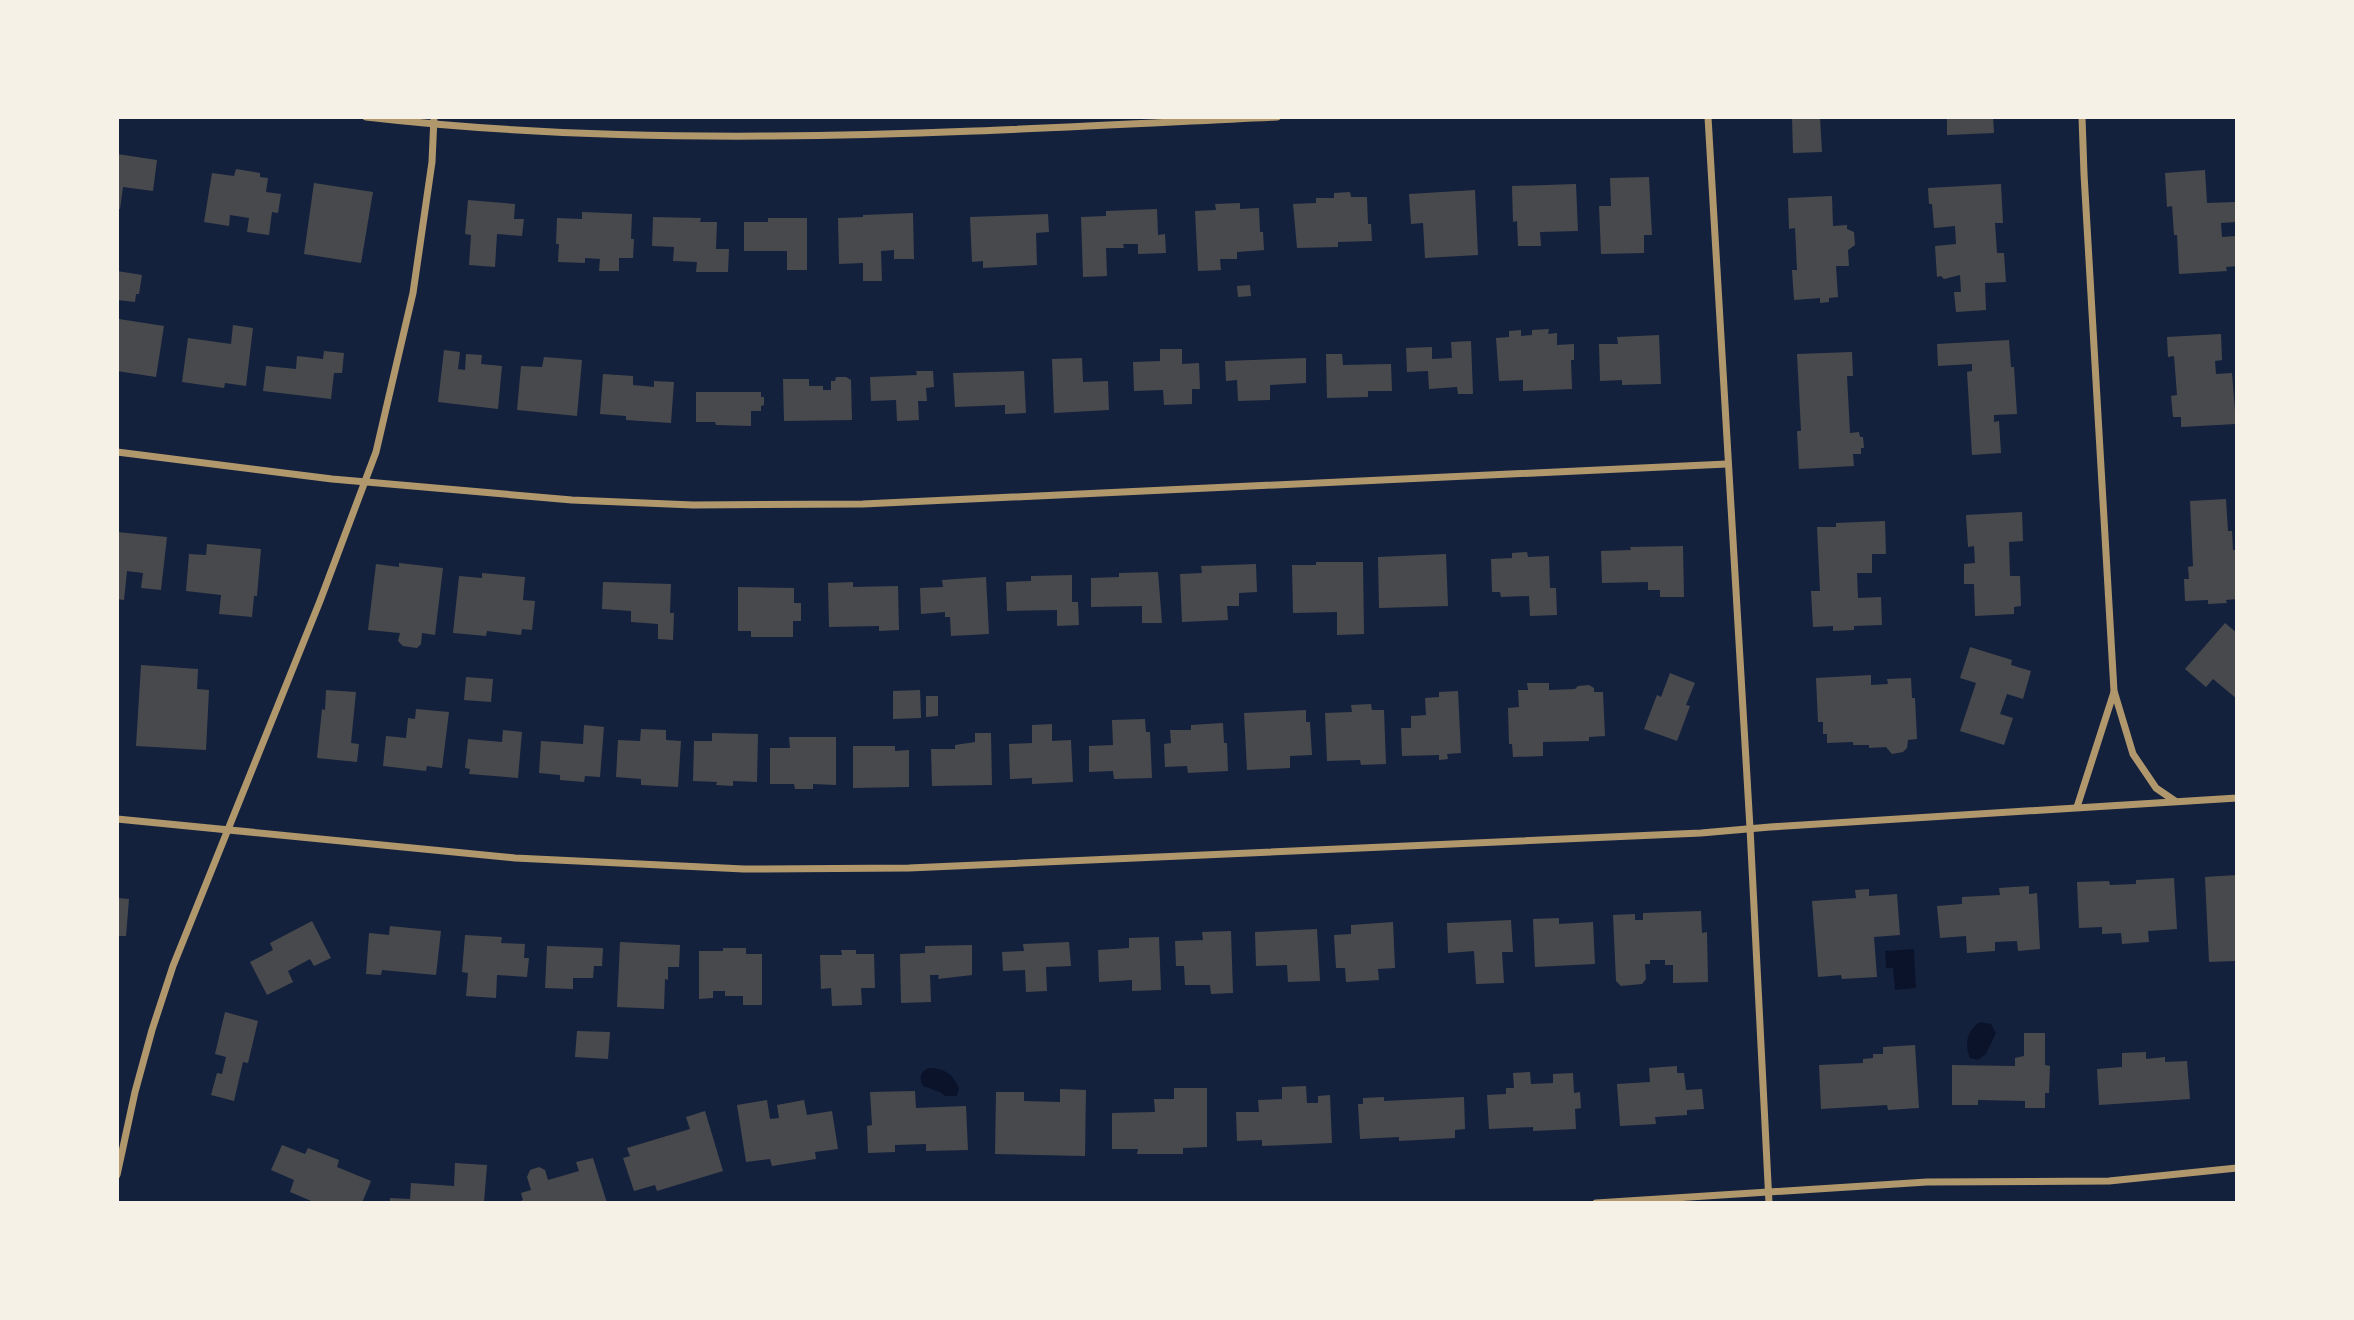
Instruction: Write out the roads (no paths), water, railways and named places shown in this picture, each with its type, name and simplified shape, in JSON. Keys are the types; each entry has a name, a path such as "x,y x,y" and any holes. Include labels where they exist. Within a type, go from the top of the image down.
{"street":[{"path":"366,117 536,131 769,136 888,135 1278,117"},
{"path":"1708,117 1769,1203"},
{"path":"2082,117 2114,691 2133,754 2156,788 2175,801"},
{"path":"117,1175 128,1119 173,966 320,601 376,452 413,293 432,162 434,121"},
{"path":"117,452 365,481 572,500 692,505 863,504 1727,464"},
{"path":"2077,807 2114,691"},
{"path":"117,819 515,858 757,869 923,867 1701,833 2237,798"},
{"path":"1595,1203 1927,1182 2109,1181 2237,1168"}],"water":[{"path":"1914,949 1916,988 1895,990 1893,968 1886,968 1885,951"},
{"path":"1980,1022 1991,1024 1996,1033 1986,1054 1978,1060 1970,1058 1967,1043 1972,1029"},
{"path":"929,1068 939,1069 951,1076 959,1089 957,1096 945,1096 923,1086 921,1076"}]}
